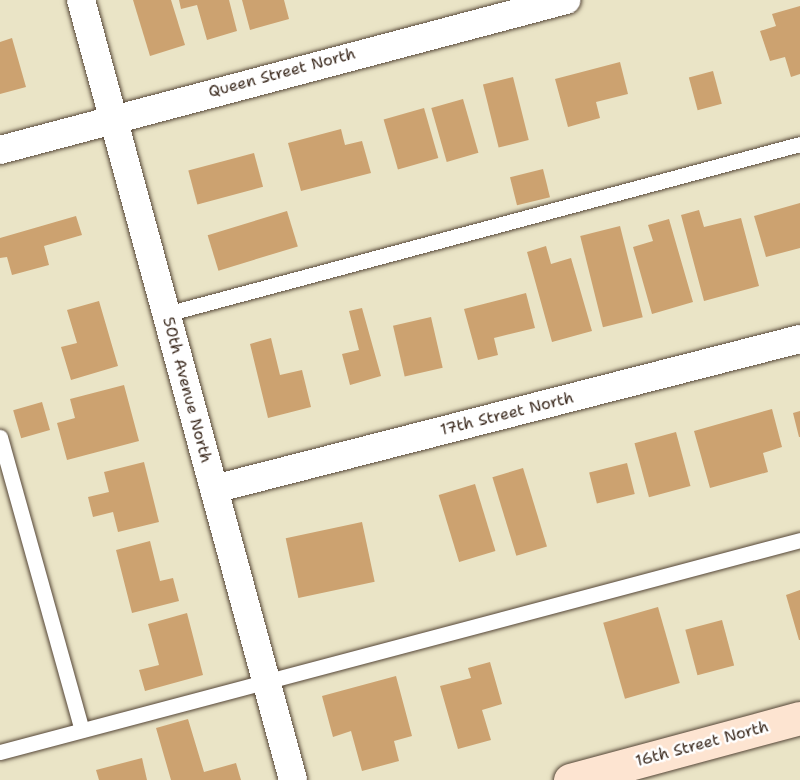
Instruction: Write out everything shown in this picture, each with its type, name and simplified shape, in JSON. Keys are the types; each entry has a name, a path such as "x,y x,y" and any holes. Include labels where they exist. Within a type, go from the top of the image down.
{"street":[{"name":"50th Avenue North","path":"81,0 293,780"},
{"name":"Queen Street North","path":"0,150 113,117 566,0"},
{"name":"17th Street North","path":"214,489 800,339"},
{"name":"16th Street North","path":"570,780 800,718"}],"lane":[{"path":"166,314 800,144"},
{"path":"0,437 82,730"},
{"path":"0,752 266,679 800,540"}],"building":[{"path":"133,0 171,0 185,45 150,56"},
{"path":"179,0 229,0 237,31 207,40 197,5 181,9"},
{"path":"242,0 284,0 289,19 250,30"},
{"path":"800,6 800,74 791,77 785,57 770,61 760,31 776,26 772,14"},
{"path":"12,38 26,87 0,94 0,42"},
{"path":"620,62 628,94 596,102 600,118 568,127 555,79"},
{"path":"713,71 722,104 698,110 689,77"},
{"path":"513,77 529,140 499,148 483,84"},
{"path":"463,99 478,153 447,162 431,108"},
{"path":"424,108 438,158 398,170 384,120"},
{"path":"341,129 345,145 362,141 371,173 301,191 288,143"},
{"path":"254,153 263,187 197,204 188,171"},
{"path":"543,169 550,197 517,205 510,177"},
{"path":"800,203 800,248 766,257 754,216"},
{"path":"699,210 704,227 741,218 759,286 704,301 681,215"},
{"path":"287,211 298,246 218,271 208,235"},
{"path":"76,216 82,235 44,246 49,265 12,275 7,257 0,258 0,238"},
{"path":"669,219 693,302 652,314 633,247 653,241 648,225"},
{"path":"620,226 643,317 603,327 580,236"},
{"path":"546,246 551,264 571,258 592,331 552,342 527,252"},
{"path":"526,293 535,328 494,338 498,355 478,360 464,309"},
{"path":"99,301 118,366 71,380 61,347 77,343 67,310"},
{"path":"362,308 381,376 350,385 342,354 359,350 349,311"},
{"path":"431,317 443,368 405,376 393,326"},
{"path":"271,338 280,375 302,370 311,407 268,418 250,344"},
{"path":"124,385 139,441 67,460 57,423 75,418 70,399"},
{"path":"42,402 50,430 21,438 13,410"},
{"path":"772,409 782,447 763,453 768,472 710,488 694,431"},
{"path":"800,411 800,437 799,437 793,413"},
{"path":"676,432 690,486 649,497 634,443"},
{"path":"144,462 159,522 118,532 113,512 93,517 88,497 109,492 104,472"},
{"path":"627,463 635,494 597,503 589,472"},
{"path":"523,468 547,546 516,556 492,477"},
{"path":"475,484 495,551 459,562 439,495"},
{"path":"362,522 375,582 298,598 286,538"},
{"path":"150,541 160,581 173,578 179,601 132,613 116,550"},
{"path":"800,590 800,640 799,640 786,595"},
{"path":"658,607 680,683 625,699 603,623"},
{"path":"187,613 203,675 145,691 139,670 159,665 148,624"},
{"path":"722,620 734,665 697,675 685,630"},
{"path":"490,662 502,704 482,710 491,740 458,749 440,686 471,678 468,668"},
{"path":"396,676 412,736 394,741 399,761 362,771 351,731 333,737 322,696"},
{"path":"188,719 204,772 236,763 241,780 171,780 156,728"},
{"path":"142,758 147,780 99,780 96,770"}]}
